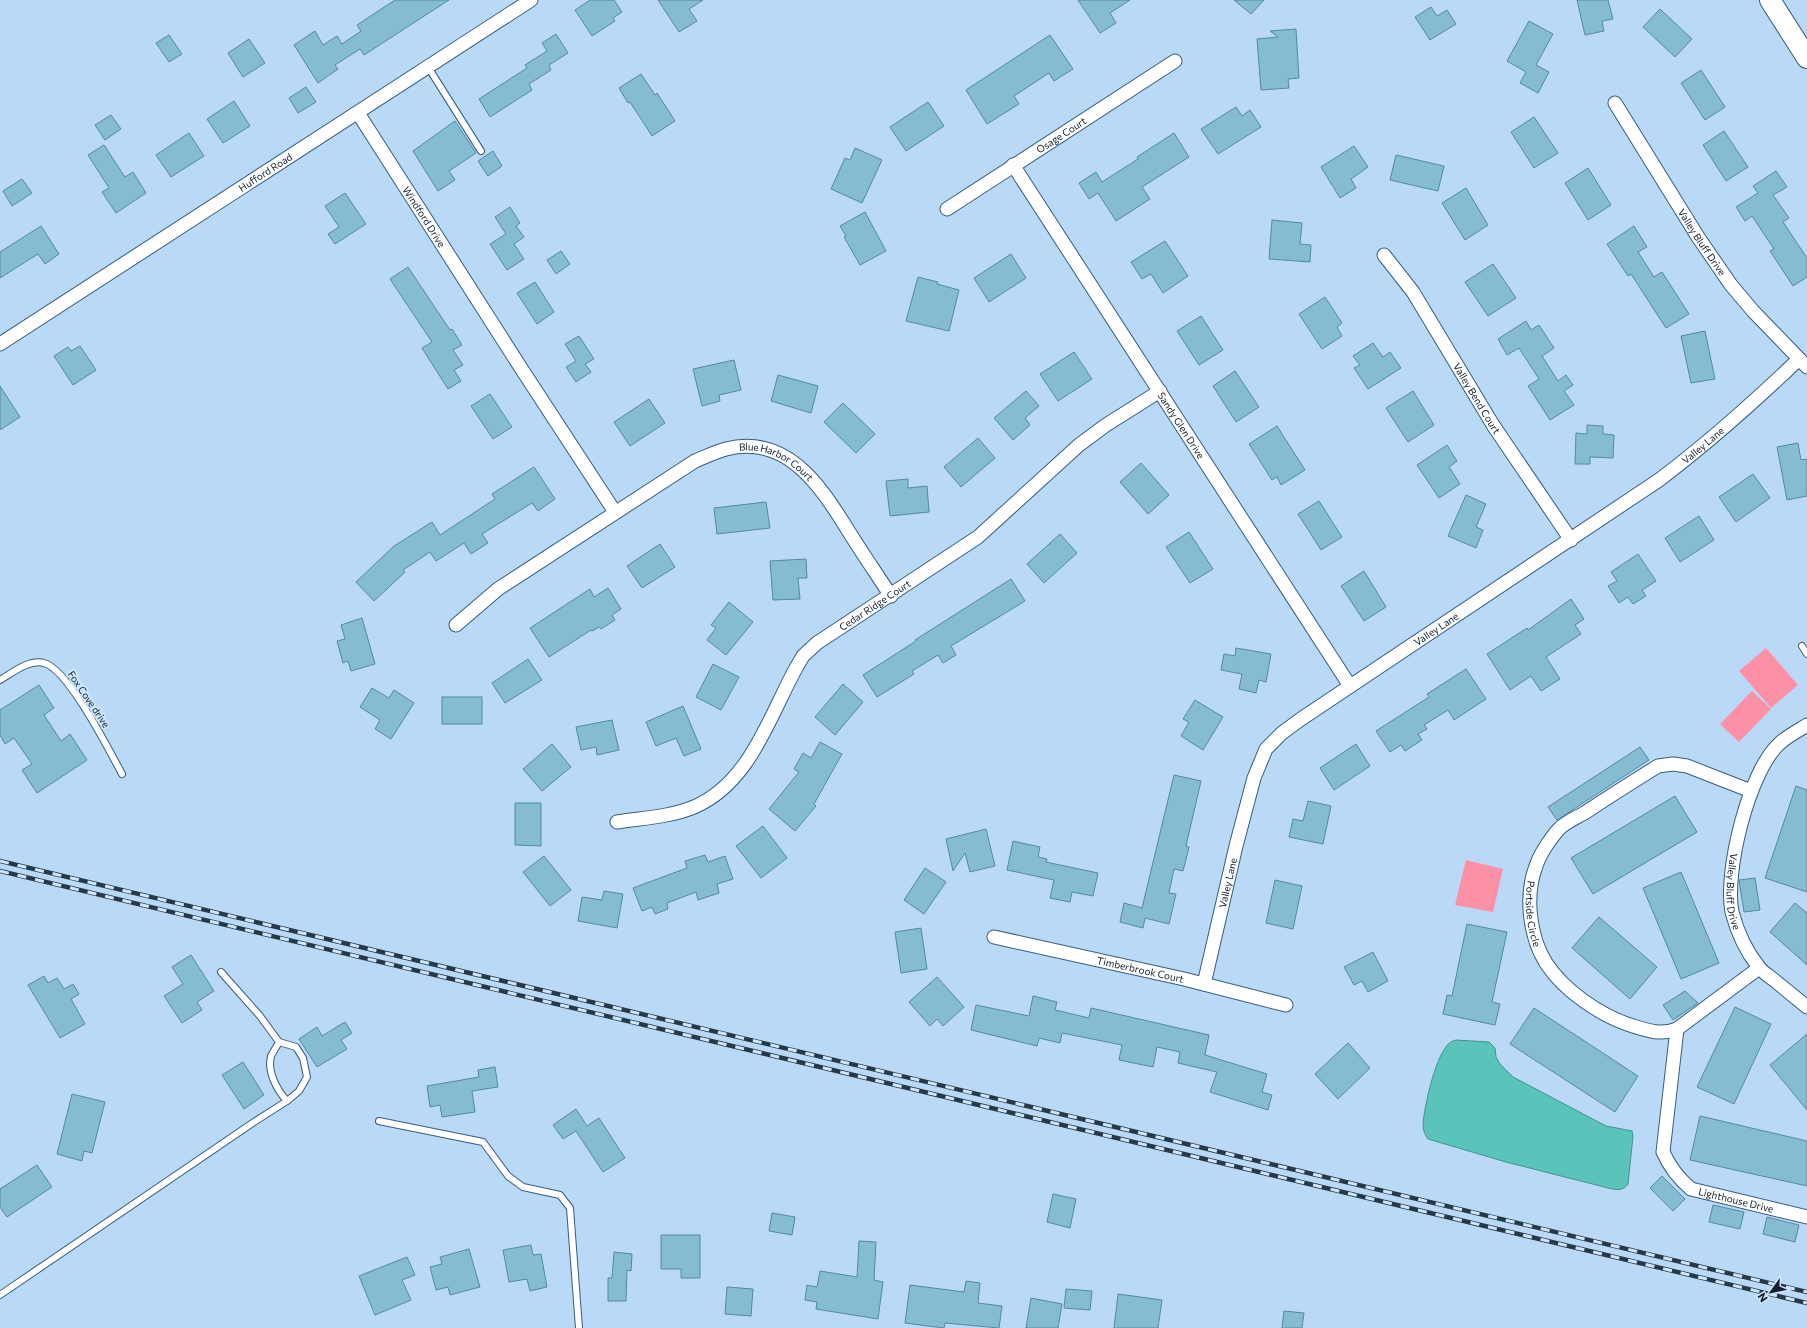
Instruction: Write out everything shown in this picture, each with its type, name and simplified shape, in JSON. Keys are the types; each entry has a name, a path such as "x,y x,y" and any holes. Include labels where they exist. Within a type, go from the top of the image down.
{"main road":[{"path":"1770,0 1807,58"}],"street":[{"name":"Hufford Road","path":"0,344 531,0"},
{"name":"Osage Court","path":"947,208 1175,61"},
{"name":"Valley Bluff Drive","path":"1615,103 1698,237 1731,285 1753,311 1803,363"},
{"name":"Windford Drive","path":"358,113 491,321 616,512"},
{"name":"Sandy Glen Drive","path":"1014,165 1350,686"},
{"name":"Valley Bend Court","path":"1384,255 1413,292 1493,425 1571,540"},
{"name":"Valley Lane","path":"1204,984 1236,846 1254,778 1266,749 1282,733 1350,686 1659,480 1696,452 1766,391 1803,363"},
{"name":"Cedar Ridge Court","path":"617,822 681,811 695,806 722,789 743,767 756,746 791,677 804,656 817,643 891,596 978,537 1079,445 1106,425 1160,391"},
{"name":"Blue Harbor Court","path":"456,625 498,589 695,461 716,452 749,446 769,450 795,463 816,482 830,501 891,596"},
{"name":"Valley Bluff Drive","path":"1807,725 1779,744 1767,759 1751,791 1733,858 1731,890 1732,911 1737,929 1758,968 1807,1007"},
{"name":"Portside Circle","path":"1751,791 1687,766 1673,764 1658,766 1559,829 1546,846 1536,865 1531,885 1530,904 1532,927 1546,963 1580,998 1601,1012 1625,1024 1658,1033 1668,1033 1677,1029 1758,968"},
{"name":"Timberbrook Court","path":"994,937 1204,984 1286,1005"},
{"name":"Lighthouse Drive","path":"1677,1029 1663,1152 1669,1166 1678,1178 1691,1189 1807,1217"}],"lane":[{"path":"428,67 482,152"},
{"path":"1802,646 1807,654"},
{"name":"Fox Cove drive","path":"0,680 29,663 44,662 55,668 95,724 122,774"},
{"path":"0,1295 254,1122 288,1102 299,1091 307,1077 303,1058 296,1047 279,1042 260,1016 221,972"},
{"path":"279,1042 272,1056 272,1074 278,1092 288,1102"},
{"path":"379,1121 483,1142 508,1176 524,1187 560,1195 570,1208 578,1328"}],"shaded area":[{"path":"1766,648 1798,685 1771,708 1739,671"},
{"path":"1752,691 1771,709 1739,742 1720,724"},
{"path":"1466,860 1503,869 1493,912 1455,905"},
{"path":"1456,1040 1489,1042 1495,1048 1496,1057 1500,1064 1513,1077 1606,1126 1632,1131 1633,1136 1628,1184 1621,1189 1612,1189 1506,1162 1428,1139 1424,1132 1423,1125 1425,1107 1434,1073 1442,1053 1448,1044"}],"building":[{"path":"395,0 449,0 364,55 360,49 335,65 338,69 318,83 294,45 315,31 323,45 337,36 342,44 361,31 357,25"},
{"path":"590,0 614,0 622,12 613,18 615,21 592,36 575,10"},
{"path":"658,0 703,0 689,9 697,21 679,32"},
{"path":"1078,0 1130,0 1110,13 1116,23 1100,33"},
{"path":"1234,0 1264,0 1251,14"},
{"path":"1577,0 1608,0 1613,19 1602,21 1604,31 1585,35"},
{"path":"1431,7 1437,16 1447,10 1456,24 1430,40 1415,17"},
{"path":"1660,9 1692,39 1675,57 1643,27"},
{"path":"1529,21 1553,34 1536,65 1549,72 1538,93 1520,83 1526,72 1507,61"},
{"path":"1296,29 1299,78 1288,79 1289,88 1261,90 1257,39 1278,37 1270,31"},
{"path":"556,34 568,53 549,65 551,70 529,84 532,90 490,117 479,99 527,68 525,65 547,51 542,43"},
{"path":"169,35 182,54 169,62 156,43"},
{"path":"1050,35 1073,69 1054,81 1049,73 1014,96 1019,104 987,124 966,90"},
{"path":"249,39 265,63 243,77 228,53"},
{"path":"1701,70 1725,107 1705,120 1681,83"},
{"path":"641,74 655,95 657,93 675,121 652,136 619,88"},
{"path":"306,87 316,102 298,113 289,98"},
{"path":"234,101 250,126 223,143 207,119"},
{"path":"928,102 944,126 906,151 890,127"},
{"path":"1236,107 1242,116 1250,110 1261,127 1218,154 1201,129"},
{"path":"111,115 121,129 105,140 95,125"},
{"path":"1534,117 1558,153 1534,168 1511,132"},
{"path":"455,121 476,153 449,171 455,180 438,191 413,151"},
{"path":"1724,131 1748,167 1726,181 1703,145"},
{"path":"189,133 204,156 171,177 156,155"},
{"path":"1174,133 1189,157 1142,187 1150,199 1116,221 1098,193 1089,199 1079,183 1096,172 1102,182 1138,159 1137,157"},
{"path":"104,145 125,177 133,172 146,193 116,213 102,192 109,188 88,155"},
{"path":"1354,146 1368,167 1351,179 1356,188 1340,198 1321,167"},
{"path":"855,148 882,160 862,203 831,189 845,158 850,160"},
{"path":"493,151 502,166 488,176 478,161"},
{"path":"1396,155 1444,166 1438,191 1390,180"},
{"path":"1588,168 1611,205 1588,220 1565,183"},
{"path":"1776,171 1787,187 1773,195 1789,218 1783,222 1807,258 1807,277 1793,286 1770,251 1774,249 1752,216 1745,221 1736,207 1758,193 1753,186"},
{"path":"22,179 32,193 12,206 3,191"},
{"path":"1466,188 1488,225 1465,240 1442,203"},
{"path":"345,193 366,224 335,244 328,234 339,227 325,206"},
{"path":"510,207 520,223 516,226 524,237 514,244 524,259 507,270 490,244 506,234 495,217"},
{"path":"865,212 886,251 860,265 844,237 846,236 840,226"},
{"path":"1272,220 1302,223 1300,244 1311,245 1310,262 1269,259"},
{"path":"41,226 59,254 45,264 38,254 0,278 0,252"},
{"path":"1634,226 1647,247 1638,252 1654,277 1662,272 1689,314 1666,328 1631,274 1628,276 1607,244"},
{"path":"1165,241 1188,276 1163,293 1151,274 1142,279 1131,262"},
{"path":"561,251 570,264 556,274 547,260"},
{"path":"1011,254 1026,278 989,302 974,278"},
{"path":"1493,264 1516,298 1488,316 1465,282"},
{"path":"408,267 450,330 452,329 462,345 453,350 463,365 454,370 461,381 448,389 422,348 432,342 390,279"},
{"path":"918,277 938,282 937,284 959,290 949,331 906,321"},
{"path":"535,282 554,312 537,324 517,293"},
{"path":"1325,297 1342,323 1337,327 1342,336 1322,349 1299,314"},
{"path":"1201,316 1223,350 1199,365 1177,331"},
{"path":"1526,321 1531,330 1539,325 1554,348 1542,356 1558,381 1566,375 1573,385 1564,391 1574,405 1550,420 1528,386 1539,379 1519,348 1507,355 1498,339"},
{"path":"1705,331 1715,379 1691,383 1681,336"},
{"path":"579,336 594,359 585,364 591,372 576,382 566,367 576,361 565,344"},
{"path":"1373,343 1383,357 1390,352 1401,368 1368,389 1354,368 1360,365 1353,356"},
{"path":"80,346 96,370 73,385 54,356 68,347 71,351"},
{"path":"1074,352 1092,379 1058,401 1040,374"},
{"path":"734,360 741,390 719,395 720,401 702,406 693,369"},
{"path":"1235,371 1259,407 1236,422 1213,386"},
{"path":"778,375 818,386 811,413 771,401"},
{"path":"0,386 20,417 0,430"},
{"path":"1026,391 1039,406 1025,418 1030,425 1013,440 994,418"},
{"path":"1413,391 1434,425 1408,442 1386,408"},
{"path":"490,394 512,427 493,439 471,406"},
{"path":"649,399 665,423 630,446 614,422"},
{"path":"843,403 875,434 856,453 824,422"},
{"path":"1587,425 1603,426 1603,434 1614,435 1613,458 1590,457 1590,464 1575,464 1576,433 1587,434"},
{"path":"1277,426 1305,470 1281,485 1277,477 1272,480 1249,444"},
{"path":"978,438 995,458 961,487 944,467"},
{"path":"1798,443 1801,460 1807,459 1807,496 1787,500 1777,447"},
{"path":"1447,445 1457,461 1449,467 1460,484 1439,498 1417,465"},
{"path":"1141,463 1169,495 1148,514 1120,482"},
{"path":"534,467 555,499 538,511 532,503 482,534 488,543 471,554 464,543 436,561 430,552 403,570 405,572 374,601 356,582 394,546 432,522 440,535 495,499 492,494"},
{"path":"1753,474 1770,498 1736,522 1719,497"},
{"path":"908,479 908,488 927,486 929,512 890,516 886,481"},
{"path":"1466,495 1486,504 1476,527 1483,530 1476,548 1448,536"},
{"path":"1319,501 1342,537 1321,550 1298,514"},
{"path":"766,502 770,528 717,534 714,508"},
{"path":"1699,516 1714,540 1680,562 1665,538"},
{"path":"1189,532 1213,569 1190,583 1166,547"},
{"path":"1060,534 1077,553 1044,583 1027,564"},
{"path":"660,544 675,567 642,588 627,566"},
{"path":"1638,554 1656,581 1642,590 1646,596 1633,604 1628,597 1619,603 1608,586 1617,581 1611,572"},
{"path":"806,559 807,578 798,578 800,599 773,600 770,561"},
{"path":"1364,571 1386,607 1364,621 1341,586"},
{"path":"1011,579 1025,601 951,646 956,655 943,663 938,655 912,671 914,674 877,697 863,675"},
{"path":"608,588 621,609 612,615 615,620 601,629 599,627 592,631 591,630 549,657 530,628 590,589 594,597"},
{"path":"1571,599 1584,619 1575,625 1581,634 1546,657 1560,679 1541,691 1531,676 1510,690 1487,654 1527,628 1528,630"},
{"path":"729,602 753,622 726,655 707,640 716,628 711,625"},
{"path":"362,618 375,664 351,671 348,661 343,663 337,641 345,639 341,625"},
{"path":"1236,648 1271,654 1266,682 1259,680 1256,693 1239,689 1242,674 1221,670 1224,654 1235,656"},
{"path":"528,659 542,680 505,703 492,683"},
{"path":"713,664 739,677 721,710 696,697"},
{"path":"1466,669 1486,699 1454,720 1448,710 1424,725 1427,729 1418,734 1422,740 1405,751 1401,745 1390,752 1376,731 1429,697 1427,694"},
{"path":"843,684 863,702 835,735 815,717"},
{"path":"39,685 54,708 44,715 61,741 70,734 87,760 37,793 22,770 32,764 14,738 5,744 0,735 0,710"},
{"path":"372,688 389,698 394,690 414,703 391,739 375,729 380,720 360,707"},
{"path":"442,697 482,697 482,724 442,724"},
{"path":"1195,700 1223,717 1203,750 1181,736 1189,722 1183,719"},
{"path":"683,706 701,749 684,756 676,738 656,746 646,722"},
{"path":"612,720 619,750 597,755 596,747 581,750 576,727"},
{"path":"820,742 842,754 814,804 816,806 795,831 769,809 799,772 794,769 803,753 811,758"},
{"path":"552,744 571,767 542,791 523,769"},
{"path":"1356,744 1370,766 1334,790 1320,768"},
{"path":"1640,747 1649,760 1557,820 1548,807"},
{"path":"1174,775 1201,781 1186,846 1189,847 1183,871 1174,869 1169,893 1176,894 1169,924 1145,918 1143,928 1120,922 1124,903 1142,908"},
{"path":"1796,786 1807,790 1807,892 1765,878"},
{"path":"1675,796 1697,832 1593,894 1571,858"},
{"path":"1308,801 1331,806 1323,844 1289,837 1293,819 1303,821"},
{"path":"515,803 541,803 541,846 515,845"},
{"path":"763,826 787,858 761,878 736,846"},
{"path":"986,829 995,866 970,872 965,853 953,871 946,839"},
{"path":"1013,841 1040,847 1038,857 1047,859 1046,862 1098,873 1093,896 1072,892 1070,902 1050,898 1054,880 1007,870"},
{"path":"705,855 708,862 725,856 733,879 717,884 719,893 698,900 696,892 667,903 668,909 655,914 652,907 642,911 633,888 687,868 685,861"},
{"path":"544,856 571,890 550,906 523,872"},
{"path":"925,868 946,882 924,914 904,900"},
{"path":"1681,872 1719,963 1681,979 1643,888"},
{"path":"1755,878 1760,910 1744,912 1739,880"},
{"path":"1275,880 1302,886 1293,929 1266,923"},
{"path":"604,891 623,894 617,928 578,921 582,897 602,900"},
{"path":"1795,903 1807,913 1807,965 1770,932"},
{"path":"1599,917 1657,967 1630,999 1572,948"},
{"path":"1467,924 1507,932 1492,1002 1500,1004 1495,1025 1443,1014 1447,995 1452,996"},
{"path":"921,928 927,969 901,973 895,932"},
{"path":"1373,952 1388,981 1368,992 1362,981 1354,985 1344,967"},
{"path":"191,955 214,991 197,1002 202,1010 182,1023 164,996 183,984 172,967"},
{"path":"44,976 48,983 57,978 64,989 73,984 79,994 71,999 85,1024 60,1038 28,985"},
{"path":"937,977 964,1007 943,1026 937,1019 930,1026 909,1002"},
{"path":"1685,991 1698,1003 1673,1020 1663,1005"},
{"path":"1033,996 1057,1002 1055,1010 1089,1018 1091,1008 1209,1035 1205,1055 1267,1074 1262,1092 1272,1095 1268,1110 1210,1092 1217,1072 1178,1063 1180,1052 1157,1047 1153,1067 1119,1060 1122,1045 1062,1033 1060,1043 1039,1038 1037,1046 971,1030 976,1005 1029,1016"},
{"path":"1735,1007 1771,1024 1734,1104 1697,1087"},
{"path":"1534,1008 1638,1076 1615,1112 1510,1044"},
{"path":"345,1022 352,1033 341,1040 347,1049 317,1067 299,1039 317,1027 322,1036"},
{"path":"1807,1034 1807,1110 1770,1065"},
{"path":"1348,1043 1370,1068 1338,1099 1315,1074"},
{"path":"243,1062 264,1095 244,1109 222,1075"},
{"path":"495,1067 498,1087 472,1091 475,1112 442,1117 440,1105 430,1107 427,1086 479,1077 478,1070"},
{"path":"72,1094 105,1102 92,1153 84,1151 82,1161 57,1154"},
{"path":"576,1109 587,1126 599,1118 625,1158 603,1172 576,1131 563,1139 553,1125"},
{"path":"1700,1116 1807,1141 1807,1186 1690,1160"},
{"path":"37,1165 52,1187 7,1217 0,1207 0,1189"},
{"path":"1662,1176 1685,1199 1673,1211 1650,1188"},
{"path":"1053,1194 1076,1199 1070,1228 1047,1222"},
{"path":"1713,1205 1744,1212 1740,1229 1709,1222"},
{"path":"772,1213 795,1217 792,1235 769,1231"},
{"path":"1767,1217 1799,1225 1795,1242 1763,1234"},
{"path":"661,1235 700,1235 700,1278 681,1278 681,1269 661,1269"},
{"path":"859,1241 876,1242 874,1280 883,1282 878,1319 816,1309 817,1302 805,1300 807,1285 817,1287 820,1271 857,1277"},
{"path":"531,1245 533,1255 541,1254 547,1287 530,1291 527,1279 509,1282 503,1250"},
{"path":"469,1249 480,1287 450,1295 448,1287 436,1290 430,1267 442,1264 440,1257"},
{"path":"614,1252 632,1254 631,1271 627,1270 626,1301 608,1301 608,1278 612,1278"},
{"path":"407,1257 415,1275 402,1280 411,1300 375,1315 359,1276"},
{"path":"966,1281 980,1283 978,1303 1002,1306 999,1328 945,1323 944,1328 905,1323 910,1285 964,1292"},
{"path":"727,1287 753,1289 751,1316 725,1314"},
{"path":"1066,1289 1092,1291 1090,1310 1064,1308"},
{"path":"1118,1294 1162,1300 1158,1328 1114,1328"},
{"path":"1031,1298 1062,1304 1058,1328 1026,1328"},
{"path":"1284,1311 1304,1313 1302,1328 1282,1328"}],"railway":[{"path":"0,861 1807,1292"},
{"path":"0,871 1807,1303"}]}
